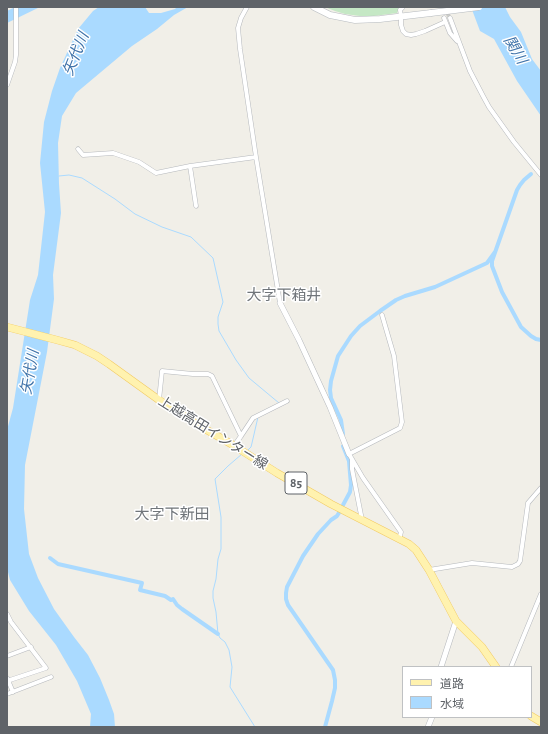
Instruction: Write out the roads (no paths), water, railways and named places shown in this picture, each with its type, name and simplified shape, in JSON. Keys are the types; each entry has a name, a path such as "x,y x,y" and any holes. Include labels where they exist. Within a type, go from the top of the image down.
{"main road":[{"path":"314,7 330,15 355,20 380,19 479,7"},
{"name":"上越高田インター線","path":"9,328 57,340 75,346 96,356 193,422 278,473 362,520 409,544 416,550 429,570 456,621 482,647 495,666"},
{"path":"532,717 541,722"}],"street":[{"path":"7,85 16,55 16,7"},
{"path":"246,7 240,18 238,35 280,303 299,340 351,456 364,478 401,532 398,538"},
{"path":"403,7 400,10 403,31 406,34 411,35 425,32 444,20 450,34 459,43"},
{"path":"450,18 470,71 483,96 514,142 541,175"},
{"path":"78,149 83,155 113,153 139,162 156,173 190,166 256,157"},
{"path":"190,166 196,206"},
{"path":"351,456 400,428 402,422 394,356 382,315"},
{"path":"159,400 162,371 208,374 212,376 241,436"},
{"path":"234,446 253,418 287,401"},
{"path":"351,456 352,469 362,520"},
{"path":"429,570 472,564 512,567 518,564 520,561 528,503 541,488"},
{"path":"511,666 541,594"},
{"path":"7,614 11,622 46,668 7,680 13,692"},
{"path":"441,666 456,621"},
{"path":"7,656 31,648"},
{"path":"7,694 51,677"}],"water":[{"path":"15,7 40,7 7,23 7,11"},
{"name":"矢代川","path":"99,7 145,7 149,13 161,13 177,7 188,7 174,15 132,46 76,93 62,116 58,143 61,213 53,275 54,299 47,352 25,465 24,509 29,554 38,578 54,609 88,655 100,678 114,714 115,727 90,727 91,714 77,681 56,645 29,611 10,580 7,568 7,430 13,408 30,300 38,275 45,212 40,163 44,122 60,68 78,29 93,11"},
{"name":"関川","path":"471,7 505,7 521,32 532,59 541,71 541,116 517,81 494,39 480,31"}],"waterway":[{"path":"531,174 524,180 517,190 492,261 492,266 502,292 521,327 531,336 541,340"},
{"path":"59,176 69,175 82,178 135,214 162,227 191,237 213,258 223,302 218,317 219,331 236,360 249,378 279,403"},
{"path":"343,434 341,420 331,398 330,390 338,356 351,336 360,326 396,300 435,287 487,263 495,252"},
{"path":"248,450 251,447 258,417"},
{"path":"343,446 349,461 351,485 350,492 343,505"},
{"path":"242,454 215,479 221,517 221,549 218,559 213,598 218,634 225,642 229,650 232,667 230,687 255,727"},
{"path":"325,727 335,688 333,670 288,605 286,593 287,587 303,556 318,534 331,520 337,516 340,511"},
{"path":"50,558 58,564 142,583 140,590 165,596 171,600 173,599 182,609 218,634"}],"tunnel":[{"path":"445,7 450,19"}],"district":[{"name":"大字下箱井","path":"284,295"},
{"name":"大字下新田","path":"172,514"}]}
